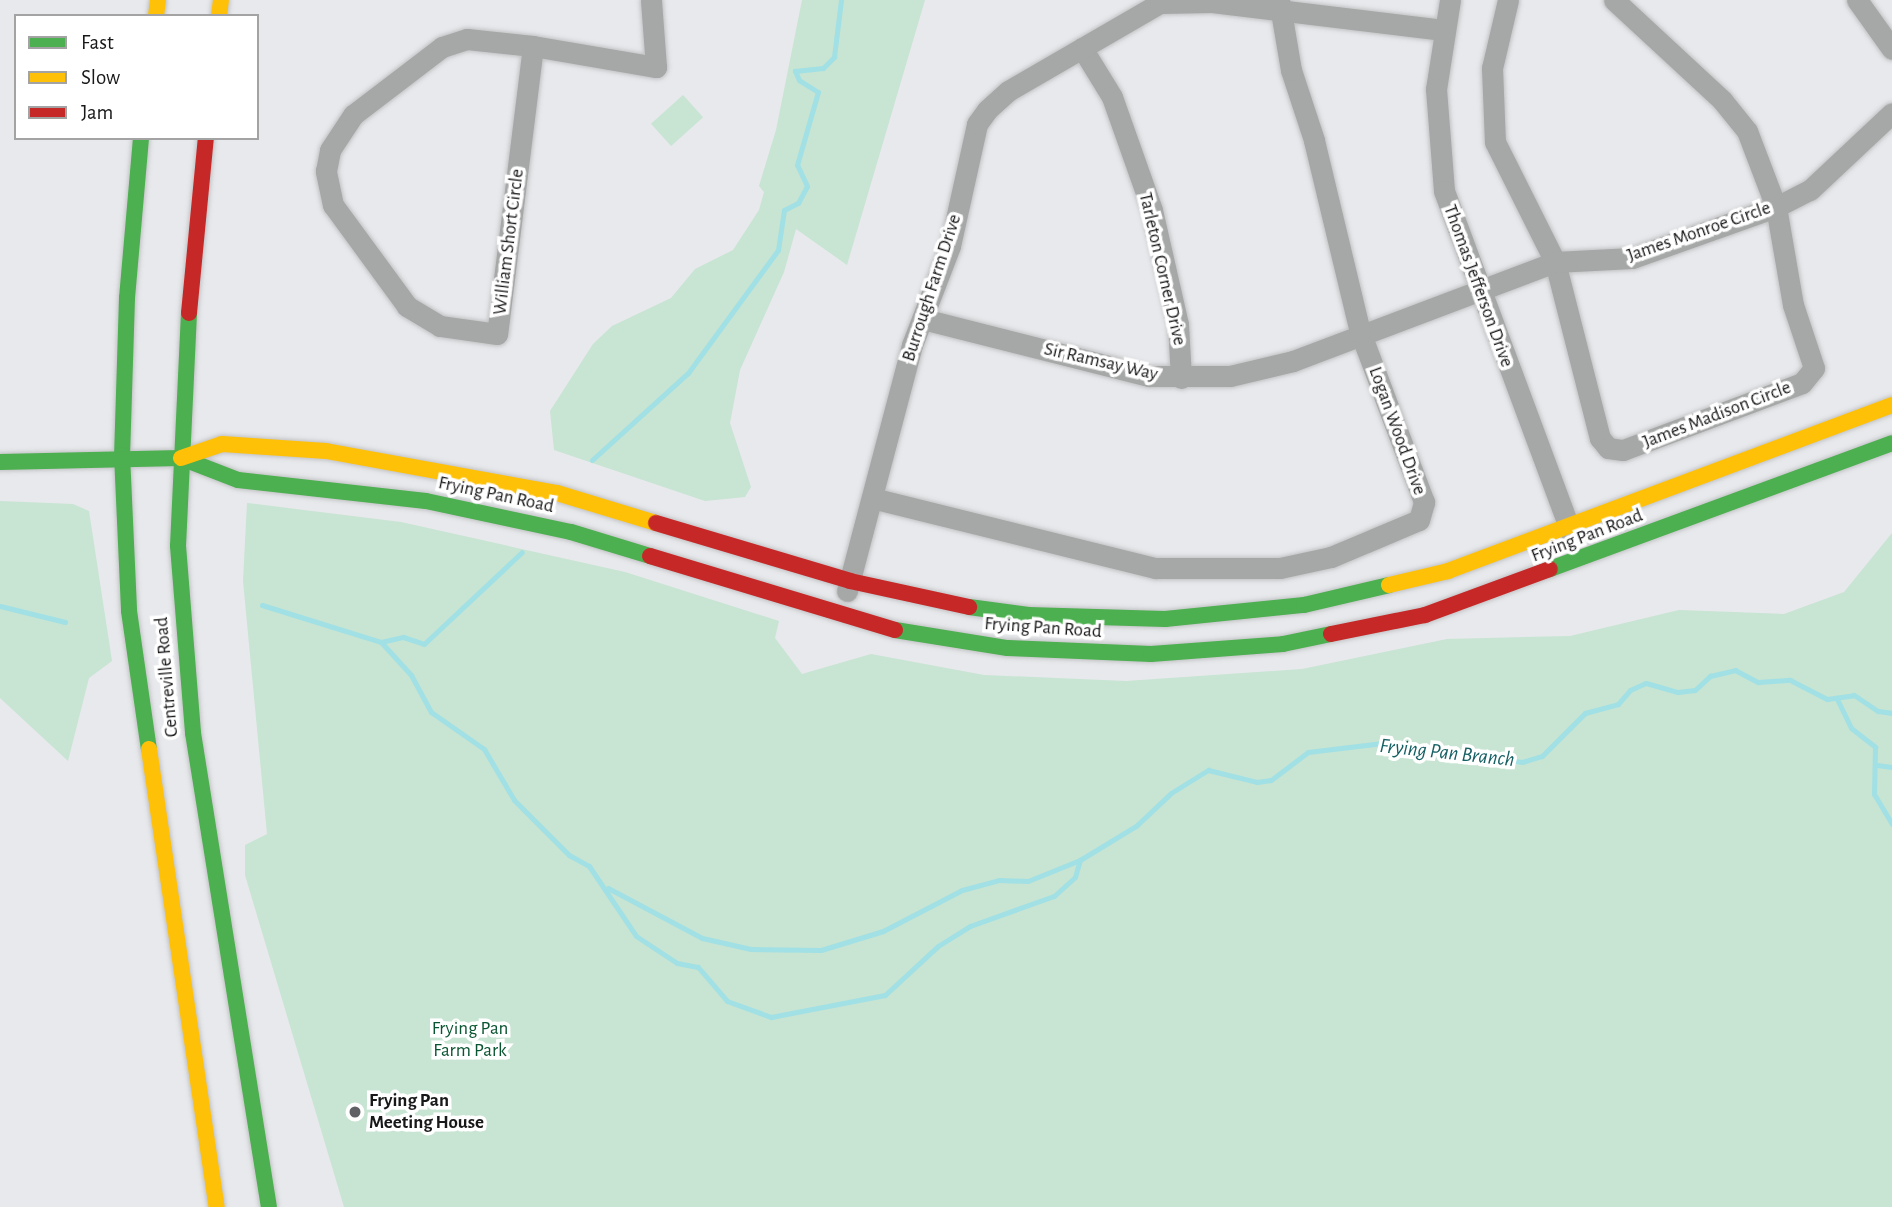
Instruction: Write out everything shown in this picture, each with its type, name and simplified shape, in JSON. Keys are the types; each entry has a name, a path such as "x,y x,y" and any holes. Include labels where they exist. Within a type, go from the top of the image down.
{"main road":[{"name":"Centreville Road","path":"141,140 127,298 122,455 138,695 217,1207"},
{"name":"Centreville Road","path":"206,140 181,458 178,546 193,733 269,1207"},
{"name":"Frying Pan Road","path":"181,458 222,444 326,451 504,482 648,516 850,581 1028,615 1165,619 1231,614 1401,585 1569,527 1892,405"},
{"name":"Frying Pan Road","path":"0,462 122,455 181,458 238,480 426,501 547,527 841,616 904,632 1008,648 1083,654 1213,653 1385,626 1581,561 1892,443"}],"street":[{"name":"William Short Circle","path":"533,46 497,334 421,320 332,205 326,171 330,150 353,115 442,47 467,39 533,46 656,67 652,0"},
{"name":"Thomas Jefferson Drive","path":"1450,0 1443,30 1436,89 1438,157 1452,223 1581,561"},
{"name":"James Madison Circle","path":"1507,0 1492,68 1491,120 1495,142 1555,262 1600,438 1608,448 1623,450 1810,376 1813,359 1793,305 1776,206 1747,131 1723,100 1614,0"},
{"path":"1857,0 1892,49"},
{"name":"Burrough Farm Drive","path":"841,616 923,319 950,246 977,124 1008,91 1160,1 1277,5 1443,30"},
{"name":"Logan Wood Drive","path":"872,498 1155,568 1280,568 1331,557 1408,527 1419,520 1424,502 1360,332 1277,5"},
{"name":"Tarleton Corner Drive","path":"1082,48 1112,97 1152,210 1178,324 1181,378"},
{"name":"James Monroe Circle","path":"1477,288 1555,262 1632,258 1776,206 1810,190 1892,113"},
{"name":"Sir Ramsay Way","path":"923,319 1149,376 1230,376 1293,361 1360,332 1477,288"}],"green space":[{"path":"802,0 925,0 847,265 796,229 784,272 740,370 730,423 751,487 745,497 705,501 554,450 550,411 593,344 612,326 671,298 695,269 733,250 759,210 764,192 759,186 776,130"},
{"path":"683,95 703,117 671,146 651,124"},
{"path":"0,501 73,504 89,511 112,661 89,678 68,761 0,698"},
{"name":"Frying Pan Farm Park","path":"247,503 401,522 625,572 779,621 775,638 802,674 871,654 984,675 1126,681 1302,669 1447,639 1570,636 1679,610 1784,614 1844,592 1892,533 1892,1207 344,1207 245,875 245,845 267,834 243,581"}],"waterway":[{"path":"592,460 688,373 778,250 784,210 798,203 807,186 797,165 818,92 799,80 795,71 823,68 834,57 841,0"},
{"path":"381,642 403,637 424,644 522,552"},
{"name":"Frying Pan Branch","path":"262,605 381,642 411,675 431,712 484,749 514,800 569,855 589,866 636,936 677,963 698,967 727,1001 771,1017 885,995 938,946 970,926 1054,896 1075,877 1080,860 1136,826 1171,793 1208,770 1257,782 1271,780 1308,752 1382,743 1522,762 1542,756 1585,713 1618,704 1630,690 1646,683 1678,692 1695,690 1710,676 1735,670 1758,682 1790,680 1827,699 1854,695 1878,711 1892,713"},
{"name":"Frying Pan Branch","path":"0,606 65,622"},
{"path":"1837,699 1851,728 1875,747 1874,794 1892,824"},
{"path":"1877,765 1892,767"},
{"name":"Frying Pan Branch","path":"608,888 702,938 751,949 821,950 883,931 962,890 999,880 1028,881 1080,860"}],"traffic: fast":[{"path":"141,140 127,298 122,455 129,611 149,749"},
{"path":"189,313 178,546 193,733 269,1207"},
{"path":"1550,569 1892,443"},
{"path":"0,462 181,458 238,480 426,501 571,532 650,556"},
{"path":"969,607 1028,615 1165,619 1304,605 1389,585"},
{"path":"895,630 1008,648 1151,654 1283,644 1331,634"}],"traffic: slow":[{"path":"156,14 158,0"},
{"path":"219,14 221,0"},
{"path":"1389,585 1448,571 1892,405"},
{"path":"181,458 222,444 326,451 557,493 656,523"},
{"path":"149,749 217,1207"}],"traffic: jam":[{"path":"189,313 206,140"},
{"path":"656,523 850,581 969,607"},
{"path":"650,556 895,630"},
{"path":"1331,634 1425,615 1550,569"}],"place":[{"name":"Frying Pan Meeting House","path":"355,1112"}]}
